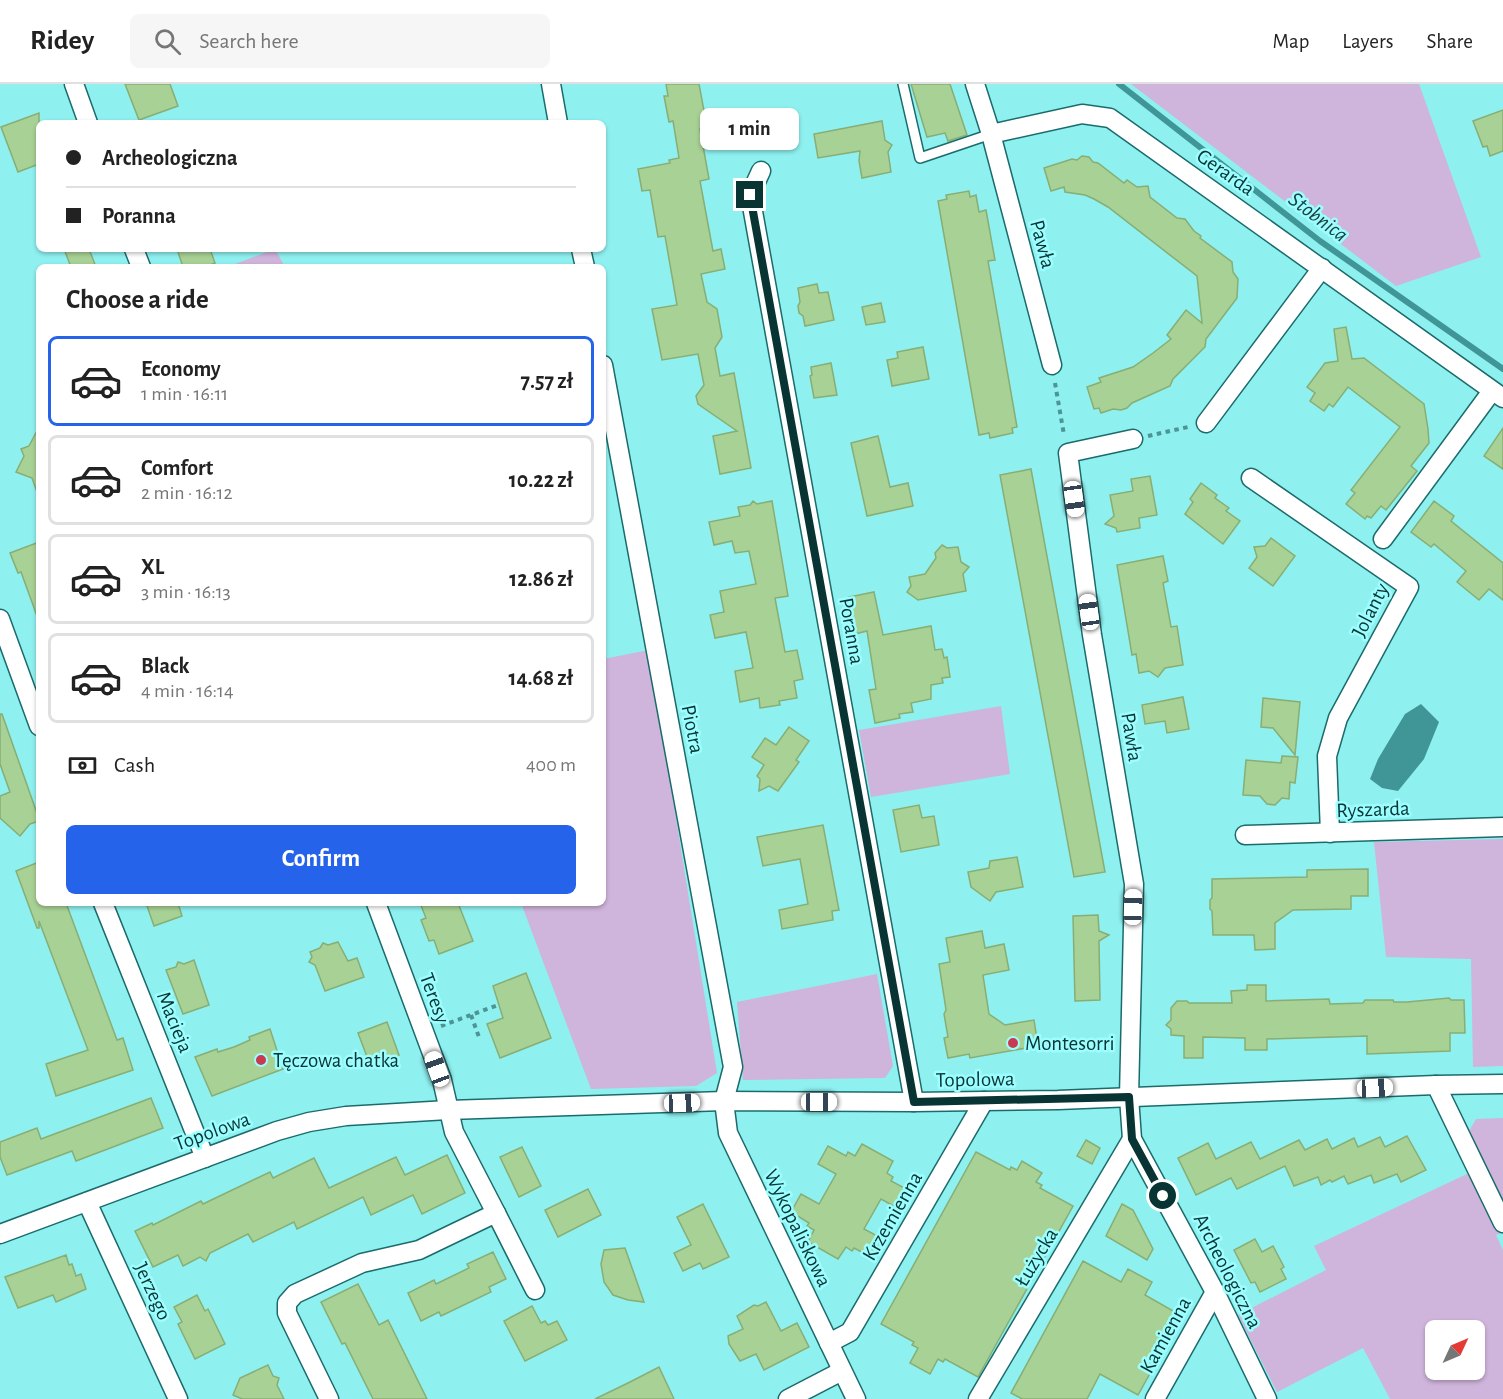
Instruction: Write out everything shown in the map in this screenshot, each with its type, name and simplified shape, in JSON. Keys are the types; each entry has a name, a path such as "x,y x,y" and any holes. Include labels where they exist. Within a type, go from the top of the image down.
{"street":[{"path":"74,84 87,120"},
{"path":"551,84 557,120"},
{"name":"Pawła","path":"975,84 991,134 1052,365"},
{"name":"Gerarda","path":"991,134 1082,114 1110,118 1498,394"},
{"name":"Poranna","path":"761,171 750,195 914,1102"},
{"path":"1206,423 1322,268"},
{"name":"Piotra","path":"606,381 733,1067 724,1101"},
{"path":"1383,539 1498,394"},
{"path":"1068,453 1133,439"},
{"name":"Pawła","path":"1068,453 1092,635 1134,884 1129,1097"},
{"name":"Jolanty","path":"1251,478 1410,587 1338,718 1327,756 1330,833"},
{"path":"0,619 36,718"},
{"name":"Ryszarda","path":"1245,835 1503,827"},
{"name":"Macieja","path":"104,906 205,1158"},
{"name":"Teresy","path":"377,906 442,1080 448,1110"},
{"path":"1436,1084 1503,1223"},
{"name":"Topolowa","path":"0,1234 277,1131 309,1122 346,1116 448,1110 724,1101 984,1101 1436,1084 1503,1084"},
{"name":"Archeologiczna","path":"1129,1097 1132,1139 1215,1292 1267,1399"},
{"name":"Wykopaliskowa","path":"724,1101 728,1133 856,1399"},
{"name":"Krzemienna","path":"829,1343 850,1332 984,1101"},
{"path":"448,1110 454,1132 535,1290"},
{"name":"Łużycka","path":"978,1399 1132,1139"},
{"name":"Jerzego","path":"87,1202 178,1399"},
{"path":"330,1399 287,1313 287,1303 294,1294 362,1263 419,1250 496,1213"},
{"name":"Kamienna","path":"1155,1399 1215,1292"},
{"path":"788,1399 842,1371"}],"lane":[{"path":"903,84 920,158 991,134"}],"path":[{"path":"1052,365 1068,453"},
{"path":"1133,439 1206,423"},
{"path":"423,1032 498,1005"},
{"path":"471,1015 480,1040"}],"shaded area":[{"path":"1131,84 1419,84 1481,257 1396,286"},
{"path":"267,252 277,252 283,264 235,264"},
{"path":"649,650 717,1073 696,1086 591,1089 522,906 606,906 606,658"},
{"path":"1001,706 1010,774 871,797 859,730"},
{"path":"1503,839 1503,1066 1473,1067 1471,959 1386,957 1374,842"},
{"path":"877,974 893,1066 885,1078 743,1080 737,1002"},
{"path":"1503,1118 1503,1232 1496,1235 1503,1250 1503,1399 1390,1399 1363,1348 1277,1392 1238,1315 1326,1270 1314,1246 1484,1166 1468,1133 1476,1119"}],"water":[{"path":"1421,704 1439,722 1424,759 1398,791 1382,788 1370,779 1378,759 1405,714"}],"building":[{"path":"125,84 170,84 178,106 139,120"},
{"path":"666,84 699,84 707,127 700,129 709,179 700,181 713,251 721,249 725,269 701,274 707,302 717,309 722,337 715,348 720,376 734,373 751,468 720,474 713,436 737,431 698,404 696,396 704,385 698,354 662,360 652,309 677,305 665,236 658,237 650,190 642,191 638,169 670,163 669,160 679,158 673,121 669,122 664,96 668,96"},
{"path":"911,84 950,84 967,135 948,141 945,133 927,137"},
{"path":"1503,110 1503,151 1490,156 1487,146 1483,147 1473,121"},
{"path":"39,113 39,120 36,120 36,165 18,172 1,127"},
{"path":"882,121 885,140 892,145 888,152 891,172 862,178 860,151 818,158 814,134"},
{"path":"1082,156 1089,157 1124,183 1127,180 1137,187 1148,186 1150,197 1177,218 1185,219 1201,236 1200,238 1232,262 1233,272 1238,279 1237,298 1206,339 1205,347 1173,379 1170,386 1132,403 1127,408 1101,413 1099,408 1094,409 1087,387 1101,382 1099,378 1133,367 1171,339 1167,335 1186,310 1202,323 1197,276 1108,207 1085,195 1065,192 1064,187 1051,191 1044,168 1072,159 1077,160"},
{"path":"969,191 970,197 976,195 979,212 986,210 995,260 988,261 1017,427 1012,428 1013,433 990,438 989,433 979,435 938,201 947,199 946,195"},
{"path":"65,252 90,252 95,264 70,264"},
{"path":"178,252 211,252 215,263 213,264 182,264"},
{"path":"817,284 819,293 828,292 834,320 805,326 803,316 799,313 798,288"},
{"path":"881,303 885,322 866,325 862,307"},
{"path":"1346,327 1352,359 1364,358 1424,404 1428,429 1429,443 1411,466 1417,471 1386,510 1381,506 1371,518 1367,516 1365,519 1346,504 1355,493 1351,490 1400,427 1348,387 1333,407 1329,404 1324,411 1310,401 1315,393 1307,387 1325,363 1338,361 1334,329"},
{"path":"923,347 929,379 892,386 887,360 898,358 897,352"},
{"path":"831,363 837,395 814,398 810,376 812,375 811,367"},
{"path":"1503,428 1503,469 1484,456"},
{"path":"36,433 36,489 32,478 16,472 24,456 21,449 29,446"},
{"path":"878,436 890,487 908,483 913,506 867,516 851,443"},
{"path":"1031,469 1105,872 1074,877 1000,475"},
{"path":"1150,476 1157,515 1139,518 1140,528 1117,532 1116,528 1105,524 1114,516 1110,495 1133,491 1131,479"},
{"path":"1201,483 1217,495 1215,498 1229,508 1226,511 1240,521 1223,544 1185,514 1193,502 1190,499"},
{"path":"753,501 757,504 772,501 788,596 775,598 785,652 797,650 803,679 794,681 797,698 779,701 780,705 760,708 759,698 740,702 735,671 753,668 746,632 715,638 710,615 724,612 720,591 756,584 749,551 735,553 732,541 714,545 709,522 740,516 738,507 750,505"},
{"path":"1434,501 1454,516 1451,521 1503,563 1503,600 1489,589 1479,600 1457,582 1466,571 1434,544 1431,547 1411,532"},
{"path":"1271,538 1295,556 1273,586 1249,568 1257,557 1254,547 1265,546"},
{"path":"36,543 36,613 21,572 18,573 10,553"},
{"path":"942,545 947,548 958,547 961,562 969,567 963,574 966,591 918,600 907,592 911,586 909,577 925,574 936,558 935,553"},
{"path":"1163,556 1168,581 1163,583 1171,627 1177,626 1183,665 1165,668 1158,677 1149,671 1139,673 1136,654 1132,655 1117,565"},
{"path":"874,592 883,635 931,626 935,650 942,649 944,658 947,657 950,677 942,678 943,683 931,685 931,699 911,703 913,712 899,714 900,718 875,723 869,690 876,689 867,631 855,634 849,597"},
{"path":"1183,697 1189,729 1167,733 1165,721 1145,724 1142,705"},
{"path":"1263,698 1300,702 1295,755 1273,728 1261,727"},
{"path":"0,714 2,714 36,810 36,822 30,824 20,836 0,818 0,796 10,792 0,764"},
{"path":"789,727 809,741 796,760 799,762 778,791 769,786 759,791 760,779 757,776 764,765 752,757 765,738 776,745"},
{"path":"1282,756 1298,757 1295,783 1290,782 1289,799 1282,798 1275,805 1267,804 1260,796 1243,795 1246,760 1281,763"},
{"path":"919,805 922,818 934,816 939,845 901,852 893,810"},
{"path":"823,825 839,910 832,911 833,920 782,929 779,910 808,904 800,859 763,866 757,837"},
{"path":"1017,857 1023,887 996,892 990,901 971,887 968,872 989,868 990,861"},
{"path":"36,863 36,906 67,906 117,1040 123,1038 133,1070 56,1096 46,1064 88,1050 39,921 39,928 37,928 16,871"},
{"path":"1368,869 1368,896 1351,896 1351,909 1293,910 1275,923 1275,949 1255,950 1254,935 1213,935 1210,909 1212,879 1307,877 1307,870"},
{"path":"147,906 179,906 182,916 154,926"},
{"path":"421,906 459,906 473,941 439,954 434,940 429,941 421,920 426,918"},
{"path":"1098,915 1099,931 1109,935 1099,941 1100,1000 1075,1001 1073,916"},
{"path":"982,931 985,948 1004,944 1009,970 983,975 989,1014 1005,1025 1034,1020 1038,1046 970,1058 969,1054 948,1058 944,1038 948,1037 944,1014 946,1010 939,964 950,962 946,938"},
{"path":"338,942 348,961 357,958 364,977 325,991 315,965 309,962 312,957 310,952 320,948 323,943 328,945"},
{"path":"194,960 209,1005 183,1014 166,970 176,967 178,962 184,964"},
{"path":"526,973 551,1038 500,1058 487,1024 503,1018 493,986"},
{"path":"1247,985 1266,985 1266,1001 1329,999 1330,1004 1363,1003 1365,1000 1407,1002 1449,998 1464,1000 1465,1033 1450,1033 1450,1051 1367,1054 1367,1036 1267,1039 1267,1050 1245,1050 1245,1038 1203,1037 1203,1058 1184,1058 1184,1036 1171,1035 1171,1029 1166,1025 1171,1020 1171,1008 1177,1001 1232,1003 1231,991 1247,990"},
{"path":"387,1022 399,1055 384,1061 381,1068 369,1062 358,1033"},
{"path":"270,1029 283,1069 212,1096 195,1057 217,1049 218,1052 234,1047 250,1040 249,1037"},
{"path":"151,1098 163,1128 76,1161 72,1151 7,1175 0,1157 0,1142 37,1128 41,1139"},
{"path":"1407,1136 1426,1170 1401,1182 1397,1174 1374,1183 1371,1175 1348,1184 1344,1176 1321,1185 1318,1177 1294,1186 1285,1166 1237,1189 1231,1178 1196,1195 1178,1158 1208,1143 1216,1159 1251,1142 1260,1159 1299,1140 1305,1150 1327,1139 1332,1149 1354,1138 1358,1147 1380,1137 1385,1147"},
{"path":"1086,1140 1100,1148 1092,1164 1077,1156"},
{"path":"862,1144 893,1161 887,1173 893,1177 891,1181 910,1191 899,1209 881,1199 864,1229 883,1239 873,1258 854,1248 852,1251 846,1247 838,1259 808,1242 814,1230 807,1226 809,1223 791,1212 801,1194 819,1204 836,1174 818,1164 828,1146 846,1156 848,1152 855,1156"},
{"path":"522,1147 541,1186 519,1197 500,1157"},
{"path":"976,1152 1010,1170 1011,1167 1017,1170 1022,1161 1042,1173 1036,1182 1042,1185 1040,1188 1073,1206 978,1377 945,1359 943,1362 938,1359 930,1374 910,1363 918,1348 912,1345 914,1342 881,1324"},
{"path":"447,1155 465,1193 422,1214 413,1195 371,1215 363,1197 297,1229 294,1222 253,1242 248,1234 210,1253 206,1261 200,1257 183,1266 178,1255 153,1267 135,1231 152,1223 153,1225 201,1201 203,1204 270,1172 273,1178 314,1158 329,1188 396,1157 405,1175"},
{"path":"588,1189 601,1215 558,1237 545,1210"},
{"path":"703,1204 729,1257 703,1269 700,1263 683,1271 674,1253 691,1245 677,1217"},
{"path":"1122,1204 1133,1210 1153,1249 1147,1260 1106,1236"},
{"path":"1255,1239 1262,1252 1273,1246 1284,1267 1281,1269 1286,1279 1260,1292 1255,1282 1251,1283 1234,1250"},
{"path":"625,1248 644,1302 613,1295 604,1282 601,1264 604,1250"},
{"path":"493,1252 506,1279 489,1287 491,1292 441,1316 439,1312 421,1321 408,1293 434,1280 436,1284 469,1268 467,1264"},
{"path":"66,1255 76,1276 81,1274 86,1289 56,1302 53,1295 18,1308 5,1277"},
{"path":"1083,1261 1121,1282 1128,1269 1152,1282 1145,1295 1182,1316 1138,1395 1100,1374 1087,1399 1022,1399 1011,1393"},
{"path":"358,1284 379,1325 388,1320 427,1399 373,1399 321,1302"},
{"path":"197,1295 205,1311 208,1309 225,1344 195,1359 178,1324 182,1322 174,1307"},
{"path":"766,1302 781,1331 797,1323 809,1347 764,1370 756,1354 740,1361 729,1344 728,1336 743,1329 737,1316 754,1305 758,1306"},
{"path":"532,1306 541,1323 545,1321 548,1325 557,1321 567,1340 525,1361 504,1321"},
{"path":"268,1365 273,1376 279,1378 277,1385 284,1399 242,1399 233,1395 240,1378"},
{"path":"659,1367 674,1399 595,1399 630,1382"}],"waterway":[{"name":"Stobnica","path":"1119,84 1320,241 1503,369"}],"place":[{"name":"Montesorri","path":"1013,1043"},
{"name":"Tęczowa chatka","path":"261,1060"}],"route":[{"path":"750,195 914,1102 1129,1097 1132,1139 1163,1196"}]}
